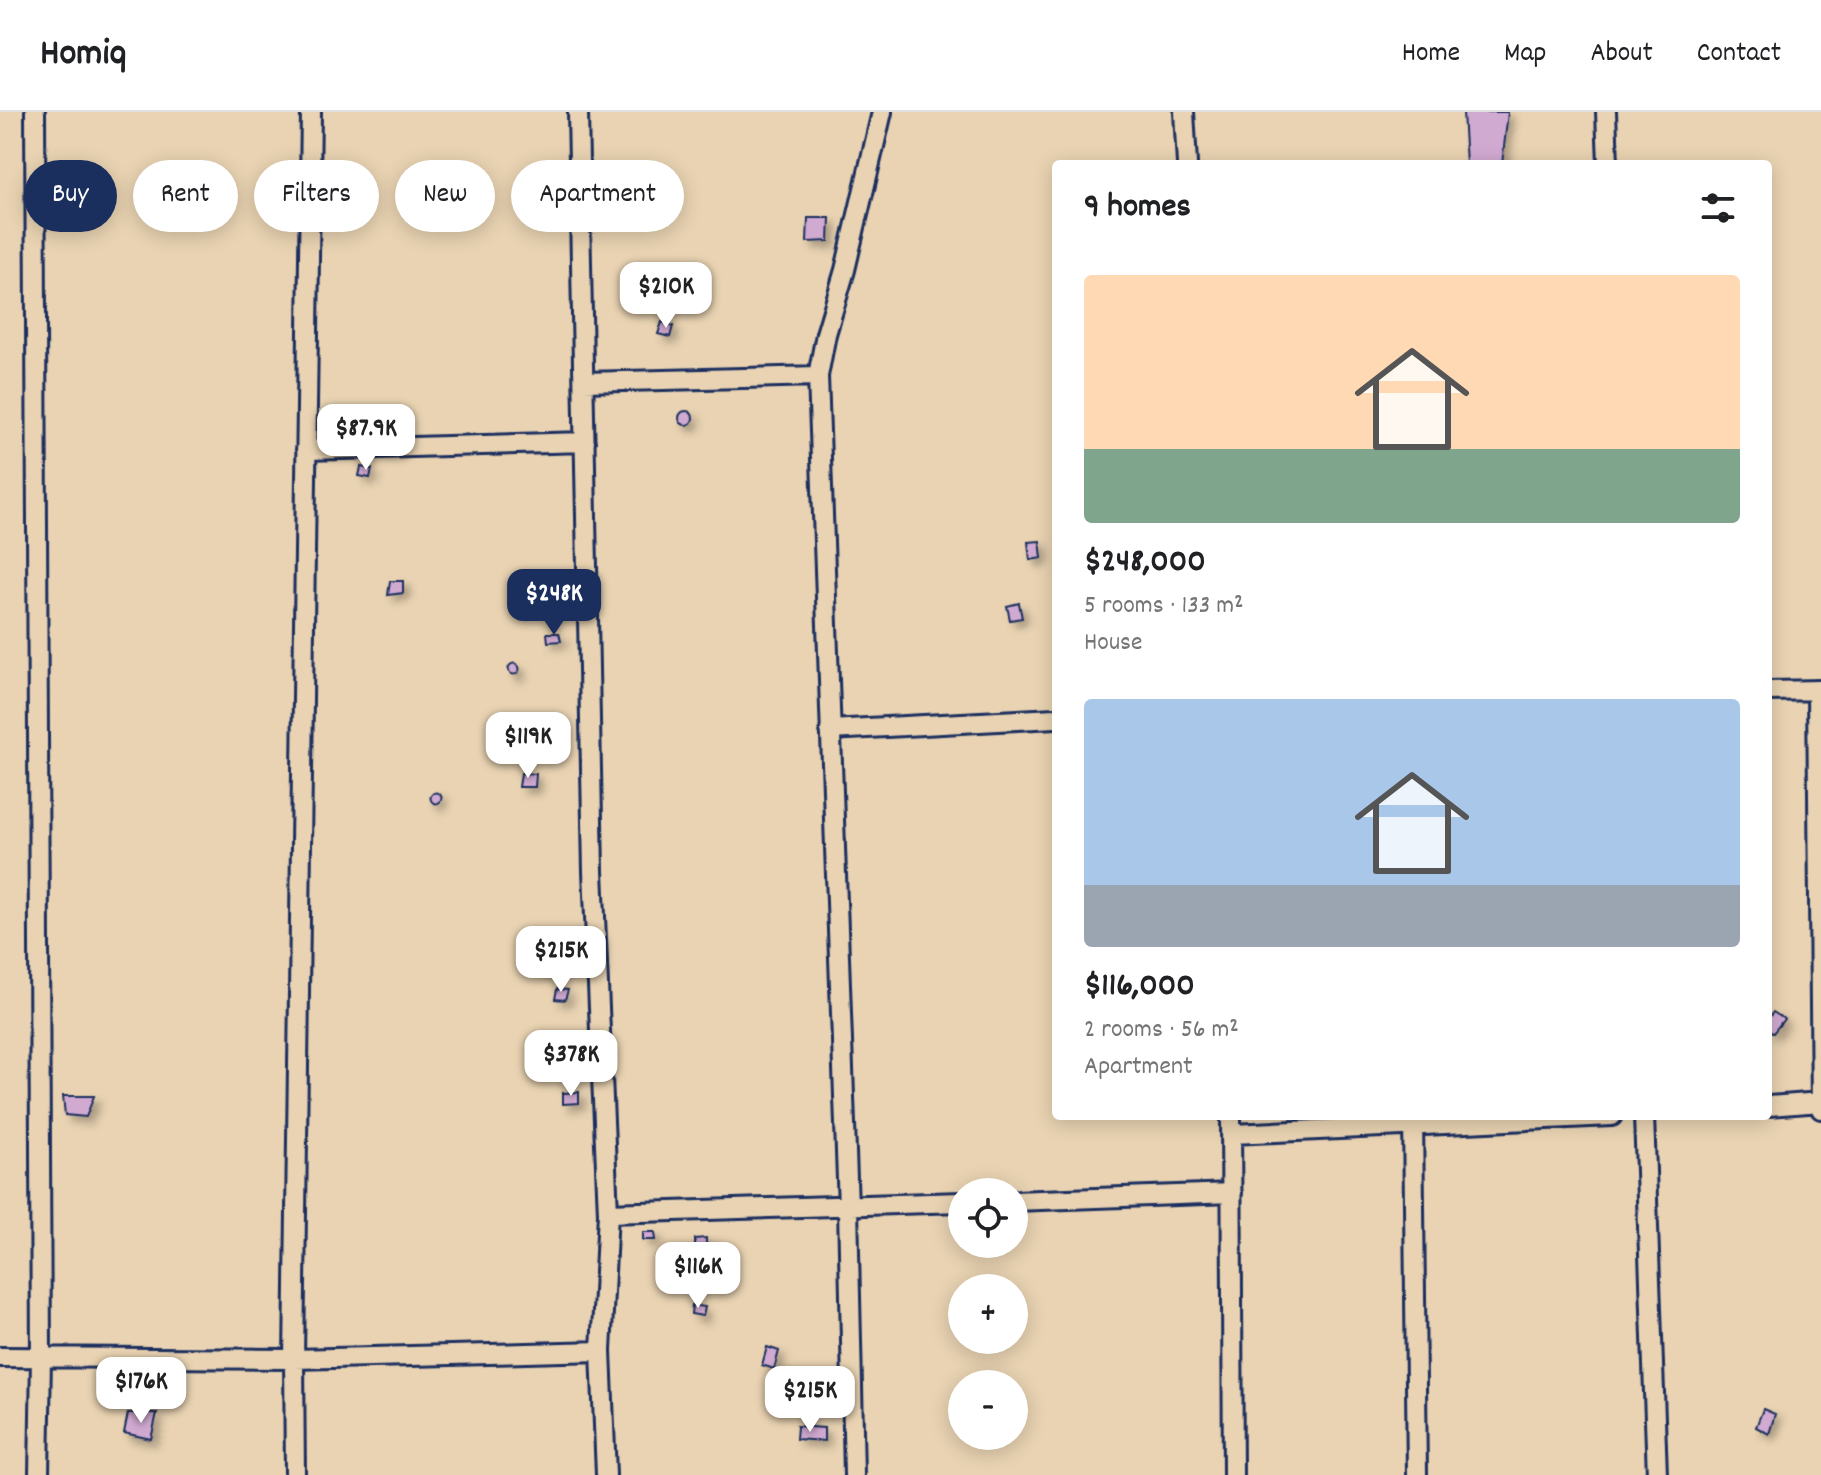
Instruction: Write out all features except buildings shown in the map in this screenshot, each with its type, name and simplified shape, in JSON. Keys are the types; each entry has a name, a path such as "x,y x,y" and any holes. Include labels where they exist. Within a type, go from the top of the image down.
{"street":[{"path":"35,112 39,1475"},
{"path":"295,1475 311,112"},
{"path":"578,112 593,871 608,1213 601,1351 606,1475"},
{"path":"854,1475 848,1207 818,376 882,112"},
{"path":"1184,112 1187,160"},
{"path":"1606,112 1608,160"},
{"path":"584,382 818,376"},
{"path":"306,450 585,442"},
{"path":"1772,691 1819,690 1821,1109"},
{"path":"830,730 1052,718"},
{"path":"1772,1106 1821,1102"},
{"path":"1233,1475 1231,1125 1454,1120"},
{"path":"1644,1120 1657,1475"},
{"path":"1414,1121 1417,1475"},
{"path":"1028,1200 1232,1193"},
{"path":"608,1213 948,1203"},
{"path":"0,1357 294,1359 601,1351"}]}
